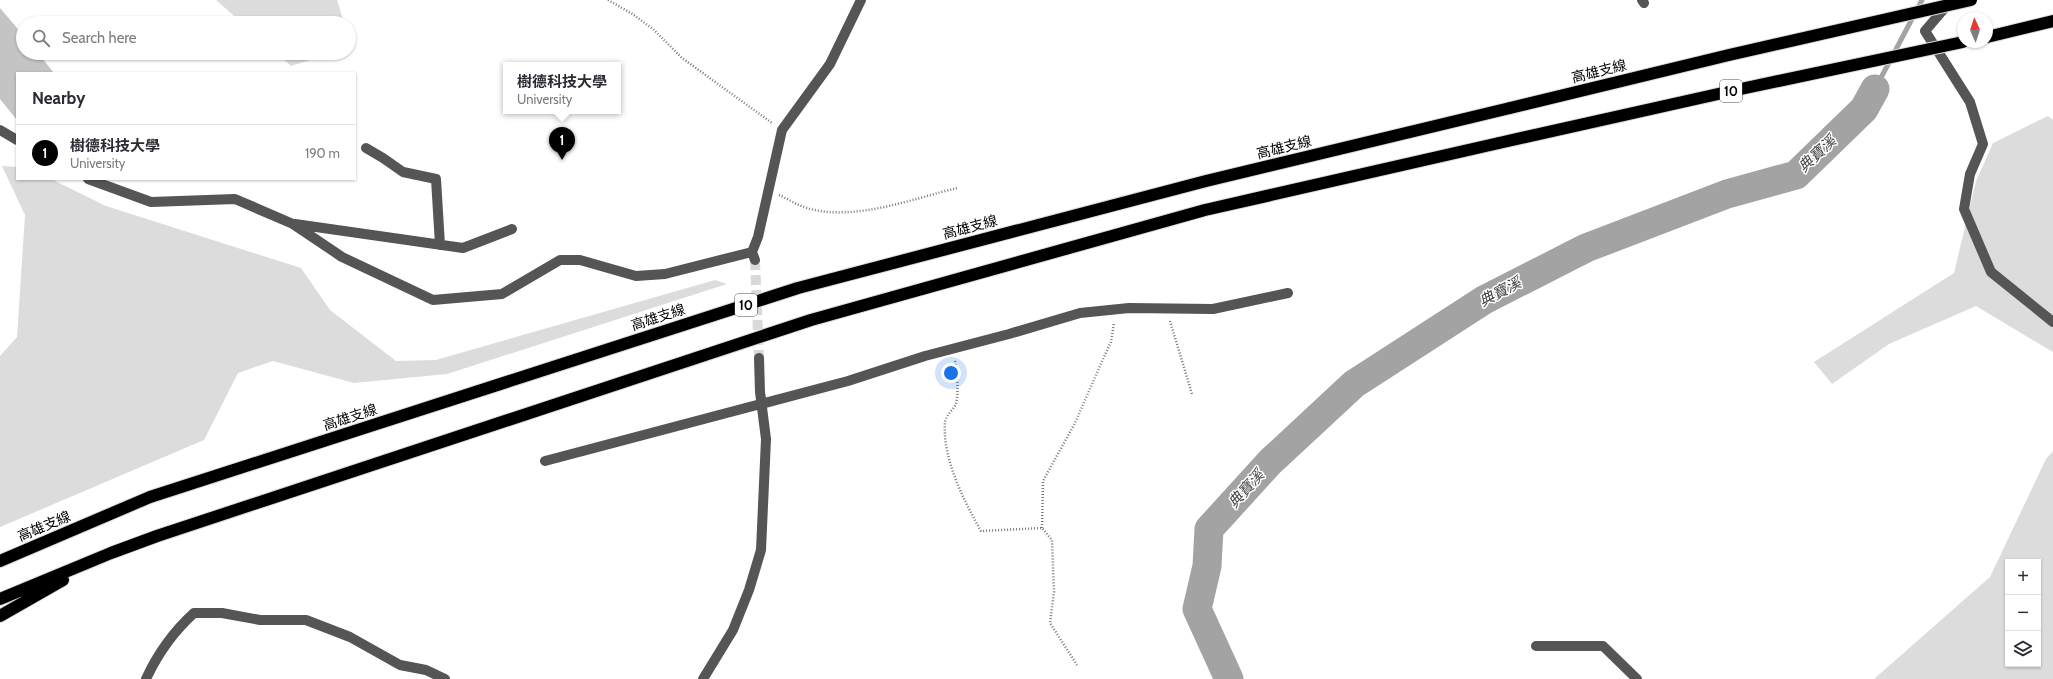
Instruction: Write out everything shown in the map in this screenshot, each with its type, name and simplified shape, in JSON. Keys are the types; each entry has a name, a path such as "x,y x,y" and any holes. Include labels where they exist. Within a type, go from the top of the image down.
{"highway":[{"name":"高雄支線","path":"0,561 150,497 798,288 1206,181 1971,0"},
{"path":"1993,35 2053,21"},
{"name":"10","path":"0,599 111,553 188,526 811,320 1205,210 1736,90 1957,43"},
{"path":"0,616 111,553"}],"street":[{"path":"91,180 151,202 235,199 293,224 342,257 433,300 502,294 560,260 580,260 636,276 665,274 754,256 770,190 782,130 830,64 861,0"},
{"path":"1952,0 1925,31 1970,102 1983,144 1970,174 1964,209 1991,272 2053,322"},
{"path":"0,130 16,139"},
{"path":"366,148 403,172 436,179 440,244"},
{"path":"293,224 463,248 512,229"},
{"path":"545,462 761,403 848,381 953,348 1080,312 1115,309 1213,309 1288,293"},
{"path":"703,679 733,630 761,550 766,439 761,403 759,358"},
{"path":"146,679 154,661 176,629 194,613 222,613 260,620 306,620 319,623 350,637 400,664 426,670 445,679"},
{"path":"1536,646 1603,646 1637,679"}],"path":[{"path":"608,0 653,29 682,58 782,130"},
{"path":"770,190 807,208 849,213 888,207 957,188"},
{"path":"1165,308 1175,333 1192,394"},
{"path":"1077,665 1050,623 1054,592 1052,540 1042,528 1043,481 1074,423 1111,342 1114,331 1115,309"},
{"path":"953,348 957,371 956,404 945,420 945,448 967,506 981,531 1042,528"}],"shaded area":[{"path":"216,0 337,0 342,16 234,16"},
{"path":"284,60 310,60 291,66"},
{"path":"2048,116 2053,120 2053,352 1976,306 1889,344 1832,384 1814,362 1954,273 1976,181 1993,143"},
{"path":"2,166 16,167 16,180 53,180 106,206 301,268 330,310 396,361 436,360 715,280 727,284 447,374 354,383 273,361 238,373 204,440 0,527 0,356 17,337 25,215"},
{"path":"2053,451 2053,679 1874,679 1990,577 2046,459"}],"building":[{"path":"0,8 16,27 16,60 44,60 53,72 16,72 16,119 0,99"}],"waterway":[{"name":"典寶溪","path":"1875,89 1922,0"},
{"name":"典寶溪","path":"1229,679 1197,609 1207,566 1209,529 1270,462 1354,384 1484,300 1586,248 1727,194 1796,175 1864,109 1875,89"}],"tunnel":[{"path":"755,260 759,358"}],"place":[{"name":"樹德科技大學","path":"562,160"}]}
